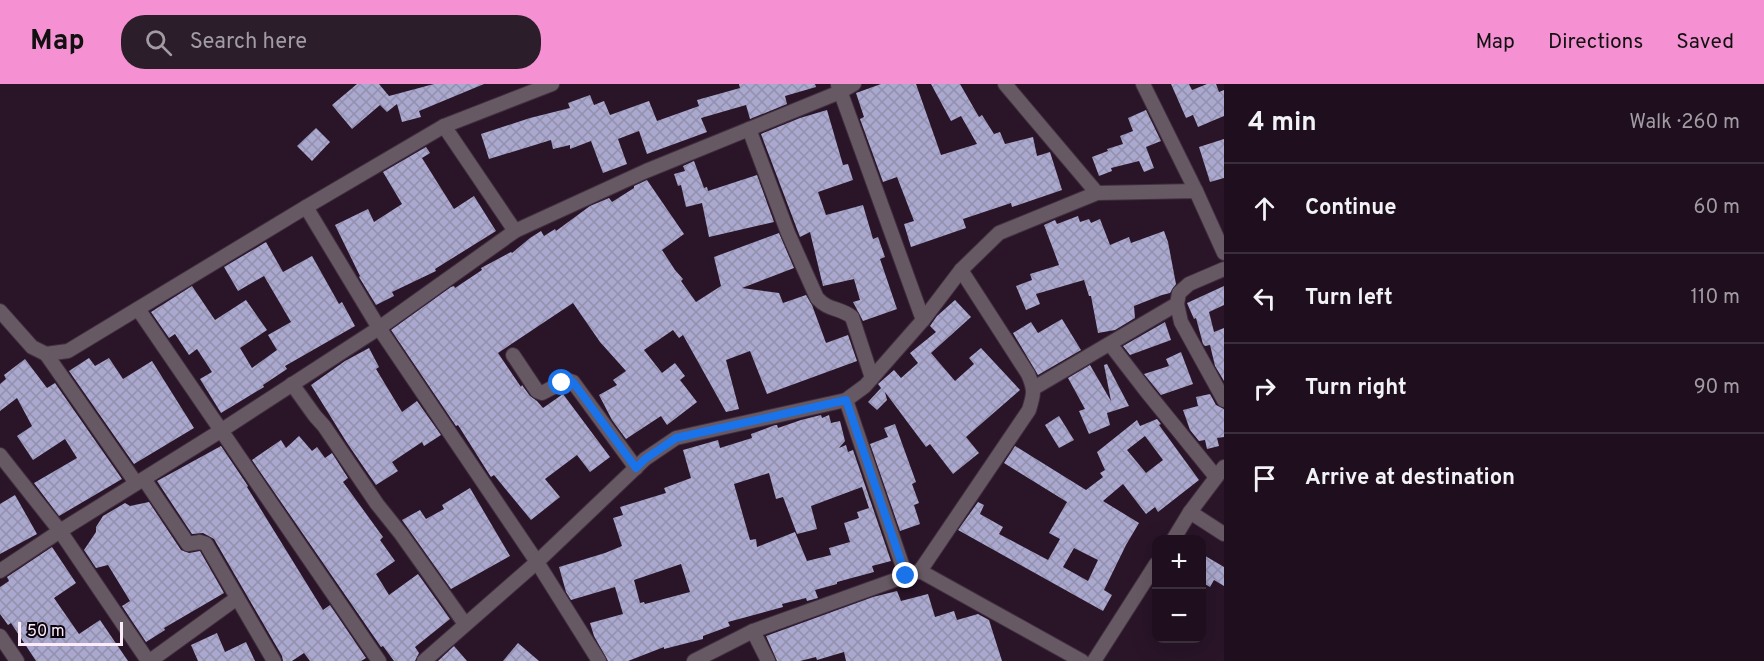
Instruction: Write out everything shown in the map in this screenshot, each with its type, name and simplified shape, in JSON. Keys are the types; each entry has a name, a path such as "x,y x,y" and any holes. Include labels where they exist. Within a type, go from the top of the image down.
{"street":[{"path":"46,354 69,351 444,126 552,84"},
{"path":"0,571 379,328 515,231 646,171 749,129 839,88 854,84"},
{"path":"1005,84 1096,193"},
{"path":"1143,84 1197,191 1224,253"},
{"path":"839,88 923,320"},
{"path":"444,126 515,231"},
{"path":"749,129 788,233 817,298 823,305 846,312 852,317 873,378"},
{"path":"424,661 537,562 645,459 676,438 846,400 865,386 923,320 961,270 999,233 1096,193 1197,191"},
{"path":"306,207 379,328 537,562 599,661"},
{"path":"1224,268 1189,285 1179,293 1177,304 1181,322 1224,400"},
{"path":"694,661 753,631 913,573 1029,410 1034,388 1028,374 961,270"},
{"path":"1034,388 1177,304"},
{"path":"138,309 379,661"},
{"path":"0,311 32,347 46,354 189,544 200,542 206,544 274,661"},
{"path":"1110,344 1147,392 1220,472 1176,535"},
{"path":"513,355 537,391 542,393 567,380 573,382 636,468"},
{"path":"292,384 465,624"},
{"path":"846,400 913,573 1082,661"},
{"path":"0,455 60,531 149,661 237,598"},
{"path":"1190,512 1224,534"},
{"path":"1094,661 1152,570"},
{"path":"753,631 768,661"},
{"path":"0,636 17,661"}],"building":[{"path":"357,84 379,84 389,96 434,84 484,84 419,111 421,117 402,122 397,104 387,112 380,105 352,129 332,105"},
{"path":"739,84 815,84 816,87 785,96 787,104 750,119 746,105 701,118 707,132 647,154 639,131 618,139 627,164 603,173 591,141 570,149 570,145 553,149 551,140 489,159 481,134 570,108 568,103 590,95 594,105 604,101 610,115 649,101 657,121 699,106 697,100 740,88"},
{"path":"881,84 916,84 941,155 977,144 961,116 951,121 931,84 960,84 979,117 982,115 994,134 1000,132 1005,144 1033,137 1037,156 1050,152 1062,190 1012,207 1011,203 963,219 966,228 911,247 904,224 914,221 897,177 883,182 860,119 864,117 856,93"},
{"path":"1171,84 1189,84 1192,90 1207,84 1216,84 1219,92 1224,90 1224,116 1198,127 1193,115 1186,118"},
{"path":"827,110 843,165 848,164 853,180 818,192 826,215 863,205 873,239 878,237 885,257 880,259 897,309 863,321 853,302 860,300 854,279 823,286 810,232 800,237 761,134"},
{"path":"1146,110 1161,141 1146,147 1154,168 1144,172 1139,161 1111,168 1112,171 1099,176 1092,157 1123,144 1120,136 1133,131 1128,118"},
{"path":"316,128 330,142 312,161 297,146"},
{"path":"1224,139 1224,178 1210,182 1199,147"},
{"path":"426,147 430,153 422,158 454,209 474,196 496,231 435,269 436,271 392,292 394,296 376,305 359,277 335,225 368,209 374,222 402,204 383,172"},
{"path":"694,161 704,188 707,187 708,191 757,175 774,222 709,237 702,203 686,207 681,185 678,186 674,174 685,171 683,166"},
{"path":"647,180 684,234 662,250 696,302 721,286 714,257 779,233 794,268 742,288 779,293 783,303 806,295 826,343 848,335 857,361 767,394 750,351 726,360 739,409 726,412 683,335 679,338 673,330 644,350 662,373 675,363 685,376 680,380 697,402 667,425 661,416 626,439 612,420 599,395 617,385 613,380 626,371 600,342 573,303 498,353 521,387 522,385 543,408 563,394 610,457 590,472 577,455 545,479 560,497 531,520 494,475 491,477 458,425 456,426 391,330 451,287 455,288 482,270 481,268 512,253 541,231 544,236 555,229 556,231 590,206 609,198 612,202 634,186"},
{"path":"1078,216 1080,222 1089,219 1091,223 1100,219 1110,245 1129,237 1131,243 1164,231 1176,284 1170,293 1134,306 1135,318 1115,330 1098,333 1091,296 1089,296 1084,280 1036,294 1040,304 1026,310 1016,286 1032,280 1030,274 1059,265 1044,225 1055,220 1057,224"},
{"path":"266,242 283,272 312,256 339,304 342,302 355,326 285,366 287,369 263,385 264,387 221,413 200,379 212,372 197,349 189,355 175,334 169,338 151,312 192,286 215,320 246,300 267,330 240,348 252,368 277,350 268,335 291,322 264,276 238,291 224,267"},
{"path":"1224,286 1224,305 1209,312 1214,332 1224,328 1224,381 1215,366 1210,345 1203,344 1196,318 1194,319 1187,303"},
{"path":"955,300 971,317 931,353 955,381 974,364 969,358 981,348 1020,390 966,437 979,453 953,474 930,444 926,447 885,392 887,400 877,410 868,402 881,388 878,384 894,370 901,378 918,363 910,353 936,332 930,326 937,316"},
{"path":"1062,319 1081,350 1038,375 1013,333 1031,322 1038,333"},
{"path":"1165,322 1171,340 1130,355 1123,346"},
{"path":"369,348 379,367 376,369 402,412 417,401 441,435 424,446 422,442 392,462 398,471 376,485 311,385 345,361"},
{"path":"1181,352 1193,384 1161,395 1144,374 1169,366 1166,359"},
{"path":"89,358 95,366 109,358 123,379 152,361 194,428 134,464 69,371"},
{"path":"25,359 47,388 55,383 122,479 59,516 34,483 77,458 65,439 33,460 17,436 32,426 17,398 0,411 0,384 6,379 4,375"},
{"path":"1107,364 1129,406 1107,413 1110,425 1089,434 1079,411 1085,409 1068,378 1090,365 1111,401 1104,365"},
{"path":"1210,394 1216,405 1224,409 1224,437 1217,438 1219,446 1207,449 1205,440 1199,441 1190,430 1183,410 1198,406 1196,397"},
{"path":"829,415 831,423 840,421 845,441 839,448 846,445 848,452 853,450 891,561 872,566 874,572 815,590 818,598 807,601 806,598 782,604 783,607 728,622 730,626 703,636 703,639 664,649 664,647 628,661 608,661 594,636 590,623 623,614 615,587 571,600 566,592 559,567 622,546 613,518 623,515 620,507 666,493 664,488 691,478 683,450 718,440 720,448 752,438 751,434 775,425 778,428 801,420","holes":["769,473 776,499 783,497 797,534 817,529 811,506 862,487 869,508 857,512 859,518 844,523 850,542 829,548 831,555 807,561 795,532 757,547 756,539 750,540 734,484","681,564 690,592 645,604 640,603 634,580"]},
{"path":"1059,416 1074,440 1059,448 1045,425"},
{"path":"1157,419 1199,480 1158,512 1155,507 1146,514 1123,484 1103,501 1139,523 1104,590 1112,595 1103,611 958,530 978,502 984,505 980,514 1003,527 999,534 1048,560 1060,539 1049,533 1067,502 1004,463 1015,446 1086,490 1103,477 1100,473 1105,470 1097,452 1137,420 1140,426","holes":["1145,436 1163,460 1146,473 1127,450","1074,548 1098,560 1088,581 1063,567"]},
{"path":"895,424 916,482 912,484 919,503 914,505 920,524 900,531 870,444 888,437 884,428"},
{"path":"299,436 312,451 317,447 325,458 332,453 348,478 343,482 383,537 380,540 395,561 376,574 389,595 418,574 450,619 415,647 419,653 415,661 394,661 383,646 381,647 252,460 281,440 286,448"},
{"path":"221,446 248,486 323,610 330,605 366,658 361,661 310,661 304,653 292,661 283,661 214,539 203,533 192,534 157,481"},
{"path":"470,488 510,556 451,589 402,520 420,510 426,519 444,509 442,505"},
{"path":"15,495 37,534 0,554 0,504"},
{"path":"149,502 181,550 189,553 200,551 224,593 164,628 165,630 146,642 122,606 130,601 108,565 96,568 84,550 103,516 125,503 130,506"},
{"path":"52,547 76,583 54,598 79,634 100,620 128,661 36,661 11,623 8,625 0,614 0,587 9,581 7,577"},
{"path":"1206,556 1224,567 1224,586 1214,580 1210,587 1206,584"},
{"path":"897,591 901,601 928,594 935,617 954,611 957,620 978,614 989,620 1002,661 846,661 844,652 817,660 816,657 800,661 777,661 766,636 873,597"},
{"path":"217,633 225,652 246,642 255,661 198,661 191,645"},
{"path":"518,643 539,661 503,661"},
{"path":"454,646 467,661 438,661"}],"route":[{"path":"562,383 567,380 573,382 636,468 676,438 846,400 906,576"}]}
